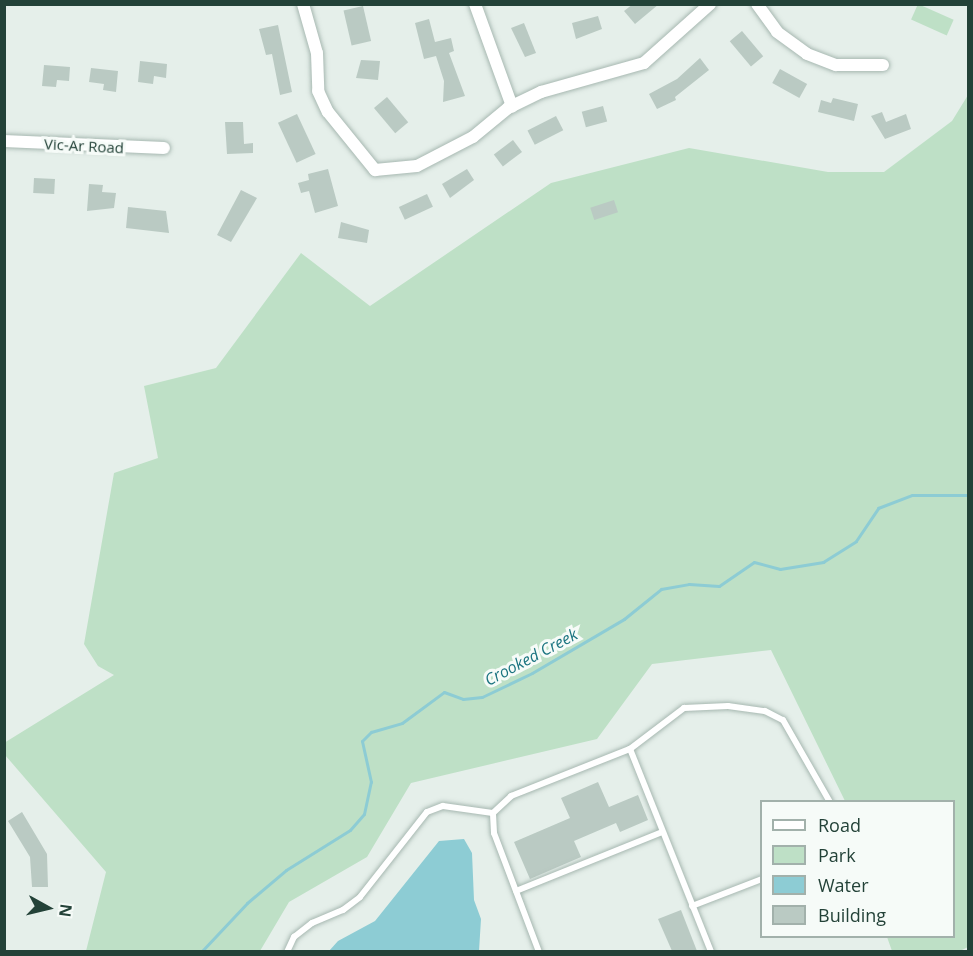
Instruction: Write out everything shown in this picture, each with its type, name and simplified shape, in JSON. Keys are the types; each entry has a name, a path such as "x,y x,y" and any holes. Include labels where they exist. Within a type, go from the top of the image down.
{"street":[{"path":"303,4 316,53 318,91 328,112 375,170 417,166 433,160 473,137 512,106 565,83 644,63 710,4"},
{"path":"474,4 512,106"},
{"path":"757,4 777,32 807,54 836,65 883,65"},
{"name":"Vic-Ar Road","path":"4,141 164,148"}],"lane":[{"path":"539,951 494,833 493,813 511,796 630,750 684,708 728,706 765,711 783,720 829,800"},
{"path":"630,750 711,951"},
{"path":"287,951 294,937 312,923 343,910 360,897 427,812 443,806 493,813"},
{"path":"516,891 662,832"},
{"path":"692,906 760,880"}],"green space":[{"path":"918,4 954,20 947,35 911,20"},
{"path":"968,95 968,947 960,951 892,951 887,938 955,938 955,800 845,800 771,650 652,664 597,739 411,783 367,857 289,902 260,951 86,951 106,872 5,755 4,743 114,675 98,666 84,644 114,473 158,458 144,386 216,368 301,253 370,306 551,183 689,148 828,172 884,172 952,121"}],"water":[{"path":"464,839 472,853 474,900 481,919 479,951 329,951 338,941 375,921 439,841"}],"building":[{"path":"633,4 659,4 635,24 624,11"},
{"path":"363,6 371,41 352,46 344,10"},
{"path":"598,16 602,29 576,39 572,23"},
{"path":"429,19 435,42 451,38 454,51 449,53 465,96 443,102 444,81 436,56 424,59 415,23"},
{"path":"524,23 536,53 525,57 511,28"},
{"path":"278,25 292,92 280,95 272,54 266,55 259,29"},
{"path":"742,31 763,56 751,67 730,41"},
{"path":"700,58 709,70 675,97 676,100 657,109 649,94 677,79"},
{"path":"361,60 380,61 378,80 356,78"},
{"path":"140,61 167,64 166,78 154,76 153,84 138,82"},
{"path":"44,65 70,67 69,81 57,80 56,87 42,86"},
{"path":"91,68 118,71 116,92 103,90 104,84 89,82"},
{"path":"780,69 807,84 799,98 772,83"},
{"path":"387,97 408,122 395,133 374,108"},
{"path":"833,98 858,104 854,121 818,112 821,100 831,103"},
{"path":"603,106 607,121 586,127 582,112"},
{"path":"882,112 886,122 906,114 911,129 885,139 871,116"},
{"path":"297,114 316,154 297,163 278,123"},
{"path":"556,116 563,130 535,145 527,131"},
{"path":"225,122 243,122 244,144 253,143 253,153 227,154"},
{"path":"513,140 522,152 503,166 494,154"},
{"path":"328,169 338,206 315,213 309,191 301,193 298,183 309,180 308,174"},
{"path":"467,169 474,180 450,198 442,184"},
{"path":"34,178 55,179 54,194 33,193"},
{"path":"89,184 103,185 102,192 116,193 114,208 87,211"},
{"path":"241,190 257,198 231,242 217,235"},
{"path":"427,194 433,207 405,220 399,207"},
{"path":"614,200 618,212 594,220 590,208"},
{"path":"128,207 166,211 169,233 126,228"},
{"path":"341,222 369,230 367,243 338,238"},
{"path":"598,782 609,807 638,795 648,820 620,832 616,823 574,841 581,857 530,879 514,842 570,818 561,798"},
{"path":"22,812 47,854 48,887 32,887 30,857 8,821"},
{"path":"681,910 697,951 672,951 658,919"}],"waterway":[{"name":"Crooked Creek","path":"201,952 247,903 286,870 350,830 364,814 371,782 362,741 371,732 402,723 444,692 463,699 482,697 532,673 624,619 661,589 689,584 719,586 754,562 780,569 823,562 856,541 878,508 912,495 968,495"}]}
